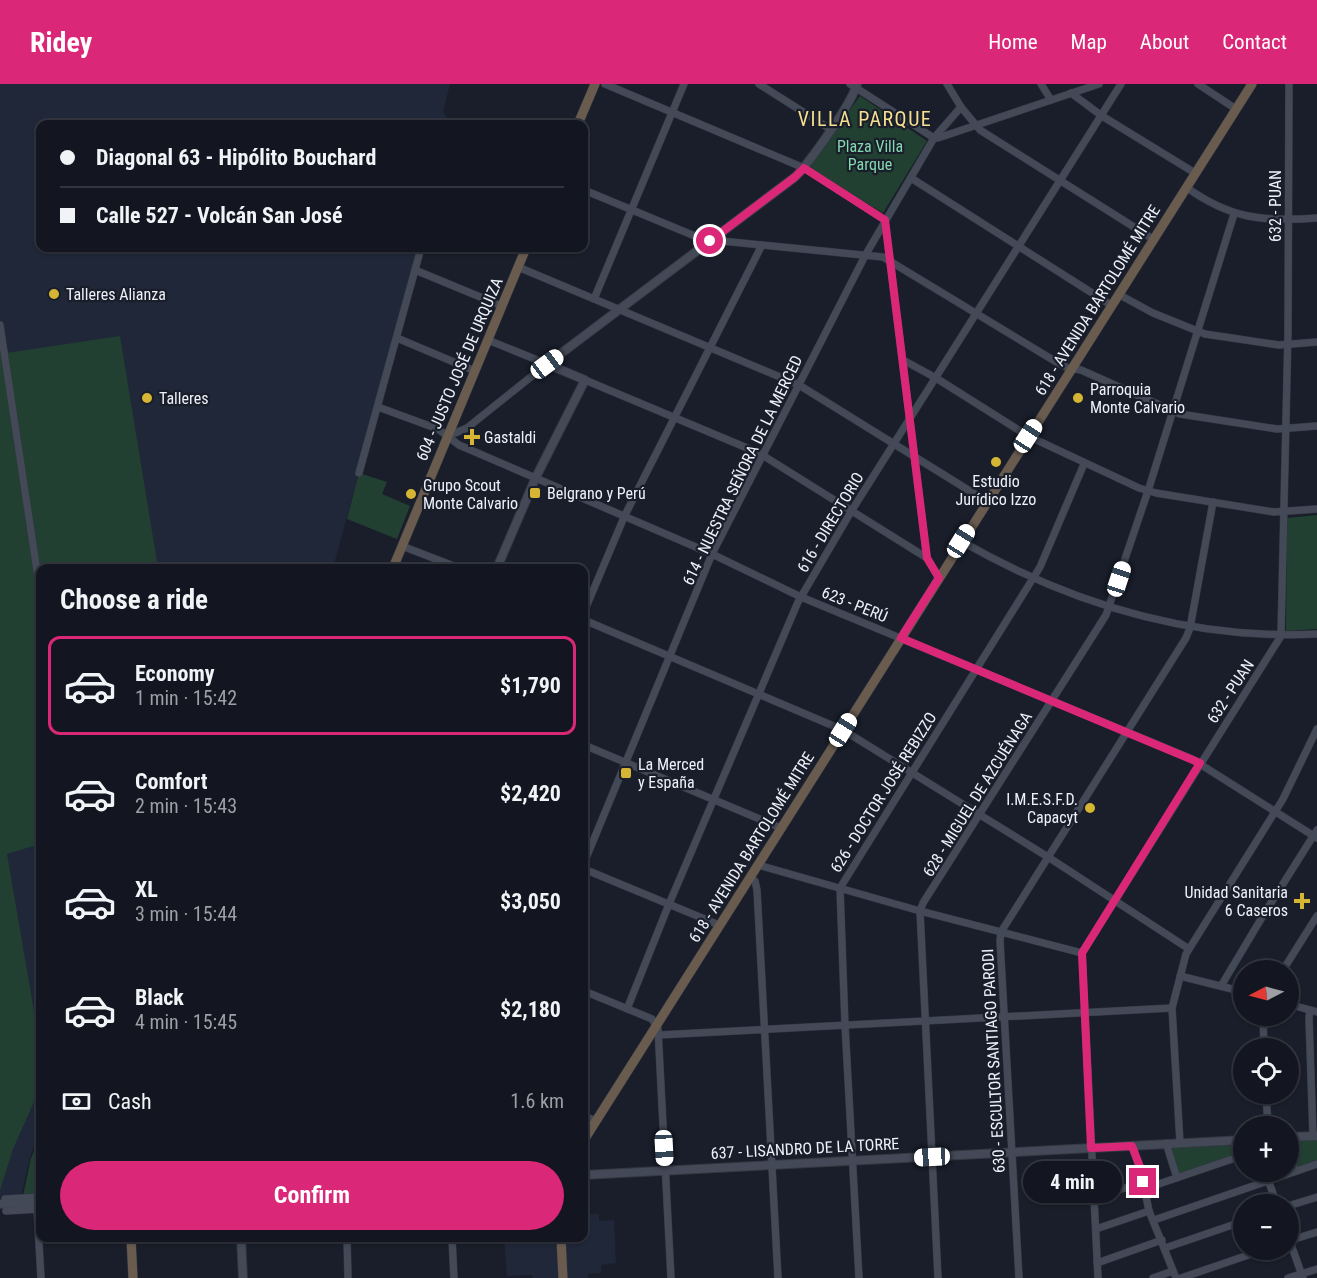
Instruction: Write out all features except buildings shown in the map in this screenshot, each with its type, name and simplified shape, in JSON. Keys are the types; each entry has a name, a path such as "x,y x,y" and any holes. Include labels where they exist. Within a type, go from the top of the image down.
{"main road":[{"path":"580,120 595,84"},
{"name":"618 - AVENIDA BARTOLOMÉ MITRE","path":"588,1134 986,501 1252,84"},
{"name":"604 - JUSTO JOSÉ DE URQUIZA","path":"395,564 524,252"},
{"path":"131,1242 133,1278"},
{"path":"561,1242 563,1278"}],"street":[{"path":"605,84 804,168 885,220 927,558 939,578"},
{"path":"594,298 684,84"},
{"path":"759,84 830,129"},
{"path":"947,84 975,126 1153,238"},
{"path":"1041,84 1051,100"},
{"path":"448,436 466,428 795,177 804,168 830,129 854,86 934,138 1099,84"},
{"name":"616 - DIRECTORIO","path":"627,1009 713,799 801,597 852,510 1121,84"},
{"path":"1198,84 1236,109"},
{"name":"632 - PUAN","path":"1082,953 1281,636 1286,429 1289,84"},
{"path":"1071,93 1102,116 1195,173"},
{"name":"614 - NUESTRA SEÑORA DE LA MERCED","path":"588,853 712,554 866,254 934,138 961,107"},
{"path":"911,178 1111,305"},
{"path":"1186,187 1207,202 1234,214 1264,218 1317,218"},
{"path":"588,192 710,241 866,254 890,259 1058,363 1081,370 1172,412 1286,429 1317,426"},
{"name":"628 - MIGUEL DE AZCUÉNAGA","path":"920,911 1109,608 1234,214"},
{"path":"588,603 625,515 762,245"},
{"path":"359,472 420,252"},
{"path":"518,267 800,385 986,501"},
{"path":"415,270 502,306"},
{"path":"1118,294 1197,332 1287,345 1317,342"},
{"path":"0,325 36,564"},
{"path":"397,338 475,371"},
{"path":"488,340 764,456 927,558"},
{"path":"903,360 1028,436 1084,464 1148,491 1283,513 1317,509"},
{"path":"499,564 536,477 585,380"},
{"name":"623 - PERÚ","path":"378,407 438,429 459,445 625,515 801,597 1200,763 1316,834"},
{"name":"626 - DOCTOR JOSÉ REBIZZO","path":"859,1278 840,888 1044,560 1084,464"},
{"name":"630 - ESCULTOR SANTIAGO PARODI","path":"1019,1278 999,940 1001,932 1048,856 1186,638 1190,628 1212,502"},
{"path":"961,541 1034,577 1109,608 1190,628 1281,636 1317,634"},
{"path":"402,546 449,564"},
{"path":"588,622 843,730 1048,856 1189,949"},
{"path":"1180,1143 1172,1008 1180,976 1189,949 1276,811 1317,729"},
{"path":"588,747 781,828"},
{"path":"1221,986 1316,834"},
{"path":"758,865 920,911 1082,953 1098,1278"},
{"path":"588,871 720,925"},
{"path":"750,877 755,881 757,890 778,1278"},
{"path":"920,911 938,1278"},
{"path":"1289,960 1317,916"},
{"path":"1180,976 1233,989"},
{"path":"588,993 652,1019 656,1024 659,1035 671,1278"},
{"path":"1299,1007 1314,1011 1309,1018 1315,1136 1299,1137"},
{"path":"659,1035 1172,1008"},
{"path":"588,1118 596,1122"},
{"name":"637 - LISANDRO DE LA TORRE","path":"588,1174 1233,1141"},
{"path":"1166,1143 1177,1178"},
{"path":"1132,1146 1142,1172 1149,1211 1174,1275 1153,1278"},
{"path":"1094,1198 1177,1178 1233,1159"},
{"path":"1299,1170 1317,1164"},
{"path":"1154,1220 1262,1182"},
{"path":"4,1205 17,1198 36,1197"},
{"path":"1299,1203 1317,1197"},
{"path":"4,1205 36,1207"},
{"path":"1096,1229 1149,1211"},
{"path":"1097,1263 1233,1224"},
{"path":"1299,1236 1317,1232"},
{"path":"40,1242 41,1278"},
{"path":"241,1242 243,1278"},
{"path":"347,1242 348,1278"},
{"path":"452,1242 454,1278"},
{"path":"1181,1278 1234,1260"},
{"path":"1297,1260 1303,1276"},
{"path":"1288,1278 1303,1276 1317,1269"}],"shaded area":[{"path":"0,84 450,84 443,112 449,120 36,120 36,252 420,252 334,564 36,564 36,1142 21,1196 0,1198"},
{"path":"588,1214 599,1214 599,1221 614,1220 616,1263 601,1265 601,1273 588,1274 588,1278 568,1278 565,1242 588,1242"},
{"path":"504,1242 558,1242 560,1278 533,1278 532,1275 507,1276"}],"green space":[{"name":"Plaza Villa Parque","path":"860,96 927,141 883,213 812,171 810,166"},
{"path":"120,336 157,564 36,564 36,845 7,854 36,1023 36,1097 13,1149 0,1190 0,354"},
{"path":"359,473 387,482 382,494 410,506 397,539 347,519"},
{"path":"1317,515 1317,629 1286,631 1287,518"},
{"path":"1317,1139 1317,1161 1299,1167 1299,1140"},
{"path":"1233,1145 1233,1156 1179,1175 1171,1151 1173,1148"},
{"path":"36,1146 36,1194 23,1196 31,1158"}],"place":[{"name":"Talleres Alianza","path":"54,294"},
{"name":"Talleres","path":"147,398"},
{"name":"Parroquia Monte Calvario","path":"1078,398"},
{"name":"Gastaldi","path":"472,437"},
{"name":"Estudio Jurídico Izzo","path":"996,462"},
{"name":"Belgrano y Perú","path":"535,493"},
{"name":"Grupo Scout Monte Calvario","path":"411,494"},
{"name":"La Merced y España","path":"626,773"},
{"name":"I.M.E.S.F.D. Capacyt","path":"1090,808"},
{"name":"Unidad Sanitaria 6 Caseros","path":"1302,901"}],"district":[{"name":"VILLA PARQUE","path":"865,119"}],"route":[{"path":"710,241 804,168 885,220 927,558 939,578 901,638 1200,763 1081,956 1091,1148 1132,1146 1142,1172 1143,1182"}]}
